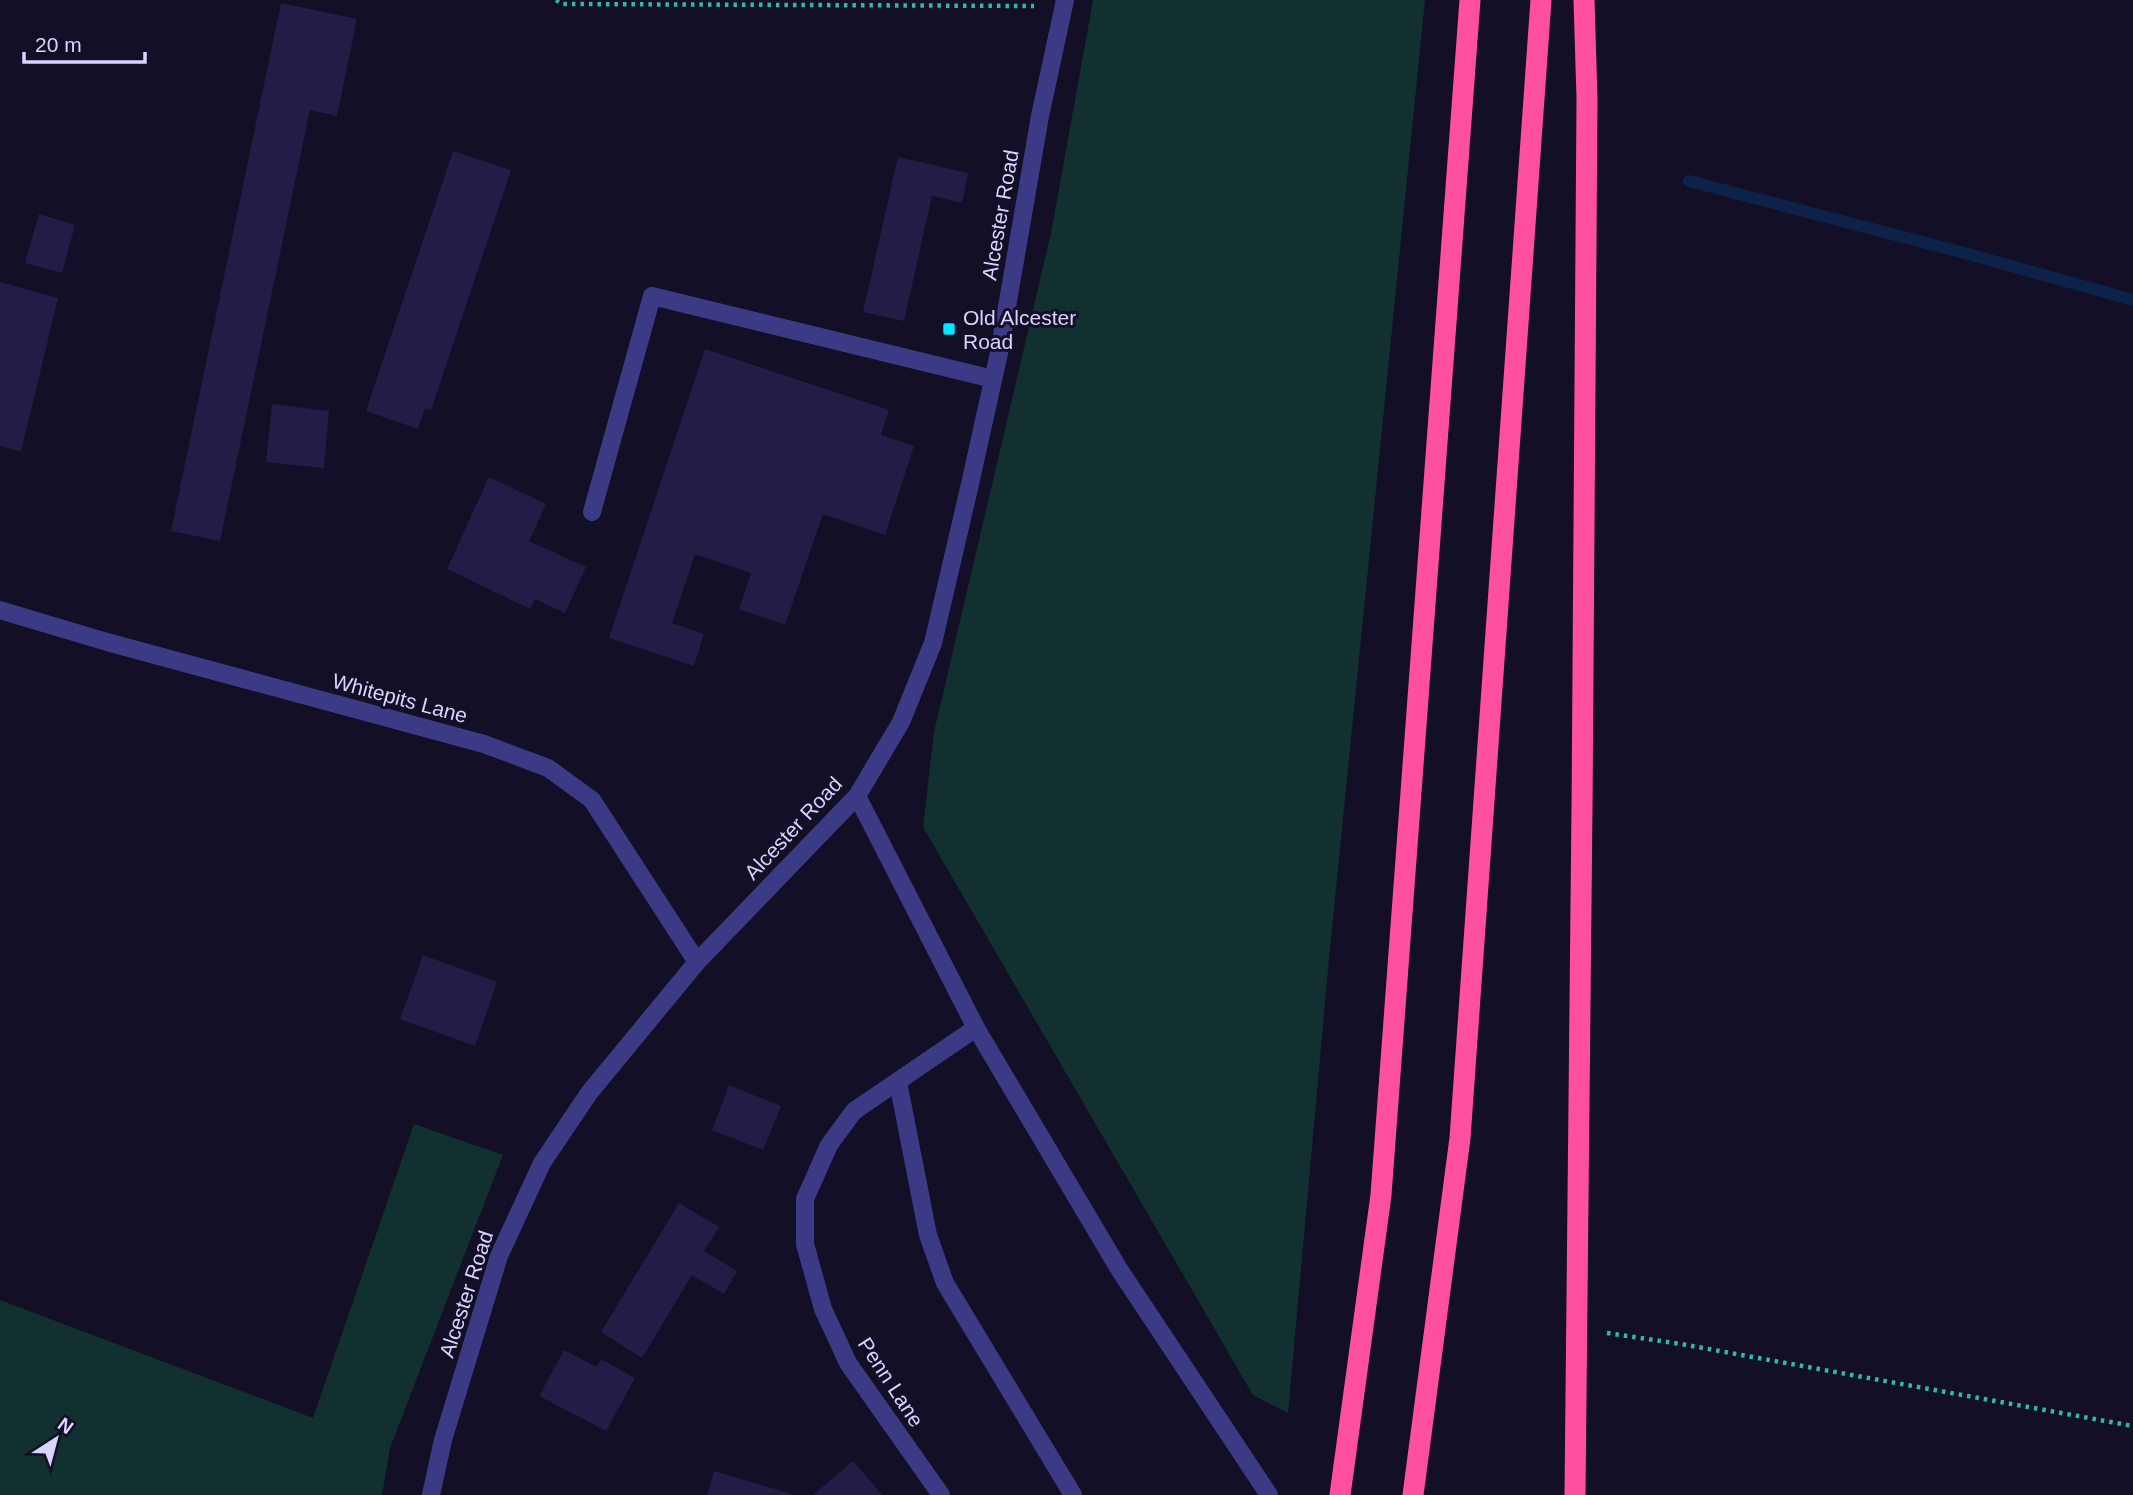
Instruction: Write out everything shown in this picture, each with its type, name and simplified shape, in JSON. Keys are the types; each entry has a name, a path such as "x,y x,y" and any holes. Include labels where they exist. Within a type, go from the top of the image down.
{"highway":[{"path":"1340,1495 1381,1195 1470,0"},
{"path":"1413,1495 1460,1138 1541,0"},
{"path":"1575,1495 1581,1166 1581,702 1587,98 1584,0"}],"street":[{"name":"Alcester Road","path":"431,1495 443,1440 499,1256 542,1163 589,1093 697,962 857,796 901,722 933,643 993,379 1040,116 1064,3"},
{"path":"592,512 652,296 993,379"},
{"name":"Whitepits Lane","path":"0,610 107,642 484,744 548,768 592,800 697,962"},
{"path":"857,796 976,1028 1119,1269 1269,1495"},
{"name":"Penn Lane","path":"941,1495 848,1363 823,1309 805,1244 806,1199 829,1145 855,1111 976,1028"},
{"path":"898,1082 928,1235 944,1283 1073,1495"}],"path":[{"path":"556,0 563,4 1064,3"},
{"path":"1578,1329 1681,1344 2133,1426"}],"green space":[{"path":"1093,0 1425,0 1329,959 1288,1413 1253,1395 923,827 934,732 1051,233"},
{"path":"414,1124 503,1155 390,1448 382,1495 0,1495 0,1300 313,1418"}],"building":[{"path":"281,3 357,19 337,116 310,110 220,541 171,531"},
{"path":"453,151 511,170 431,410 425,408 418,429 366,411"},
{"path":"898,157 968,173 962,203 932,196 904,321 863,312"},
{"path":"39,214 75,225 62,273 25,263"},
{"path":"0,282 58,298 21,452 0,446"},
{"path":"705,349 889,410 881,435 914,446 885,535 823,514 785,625 739,609 751,573 695,554 672,623 704,634 694,666 609,638"},
{"path":"272,404 329,411 324,468 266,462"},
{"path":"489,477 546,504 529,541 586,567 565,613 535,599 530,609 447,569"},
{"path":"423,955 497,982 475,1046 400,1019"},
{"path":"729,1085 781,1106 763,1150 712,1130"},
{"path":"679,1203 719,1227 704,1251 737,1271 724,1294 692,1275 642,1358 601,1332"},
{"path":"564,1350 597,1367 601,1359 635,1378 606,1431 539,1396"},
{"path":"853,1461 882,1495 813,1495"},
{"path":"714,1471 792,1494 792,1495 707,1495"}],"waterway":[{"path":"1689,181 2133,300"}],"place":[{"name":"Old Alcester Road","path":"949,329"}]}
